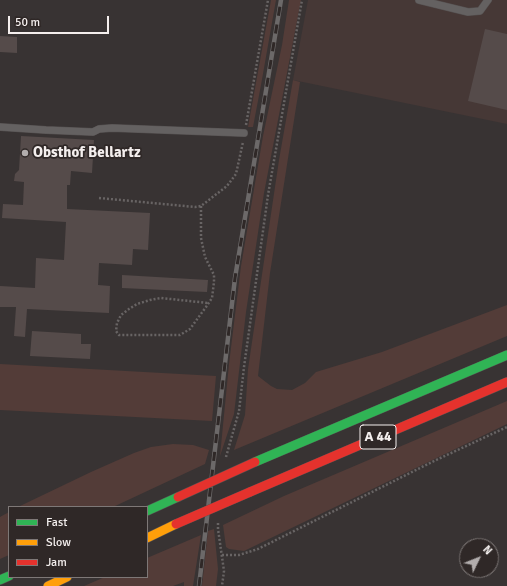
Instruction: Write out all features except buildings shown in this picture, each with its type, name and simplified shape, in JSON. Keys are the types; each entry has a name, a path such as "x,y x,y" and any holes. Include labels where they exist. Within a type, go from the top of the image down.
{"highway":[{"name":"A 44","path":"148,511 255,462 507,355"},
{"name":"A 44","path":"148,538 176,524 507,382"},
{"path":"48,586 65,578"}],"lane":[{"path":"419,0 468,12 480,11 488,0"},
{"path":"0,127 93,132 99,129 112,128 244,133"}],"path":[{"path":"226,454 239,411 268,195 302,0"},
{"path":"201,206 201,238 205,257 214,275 212,298 190,329 180,335 119,335 116,331 117,323 121,316 129,309 143,302 161,298 208,303"},
{"path":"222,555 239,555 258,549 434,461 507,427"},
{"path":"218,529 224,571 222,586"}],"shaded area":[{"path":"271,0 276,0 261,85 253,127 248,127"},
{"path":"289,0 301,0 264,193 246,312 234,414 220,456 241,266 263,136 282,45"},
{"path":"308,0 507,0 507,124 293,80"},
{"path":"293,80 300,82 270,273 258,376 277,389 292,390 305,383 316,372 382,352 507,305 507,336 234,450 245,415 248,369 279,160"},
{"path":"0,364 216,376 212,421 0,410"},
{"path":"507,401 507,424 244,551 229,549 226,547 223,525 284,496"},
{"path":"173,444 193,445 209,450 205,464 115,506 20,506 91,472 151,447"},
{"path":"8,513 8,555 0,559 0,517"},
{"path":"214,529 218,569 216,586 202,586 208,531"},
{"path":"201,535 193,586 184,586 184,582 173,586 84,586 103,578 148,578 148,558"}],"railway":[{"path":"199,586 235,278 281,0"}],"traffic: fast":[{"path":"255,462 507,355"},
{"path":"148,511 178,497"},
{"path":"0,580 8,576"}],"traffic: slow":[{"path":"148,538 176,524"},
{"path":"48,586 65,578"}],"traffic: jam":[{"path":"250,492 507,382"},
{"path":"178,497 255,462"},
{"path":"176,524 250,492"}],"place":[{"name":"Obsthof Bellartz","path":"25,153"}]}
